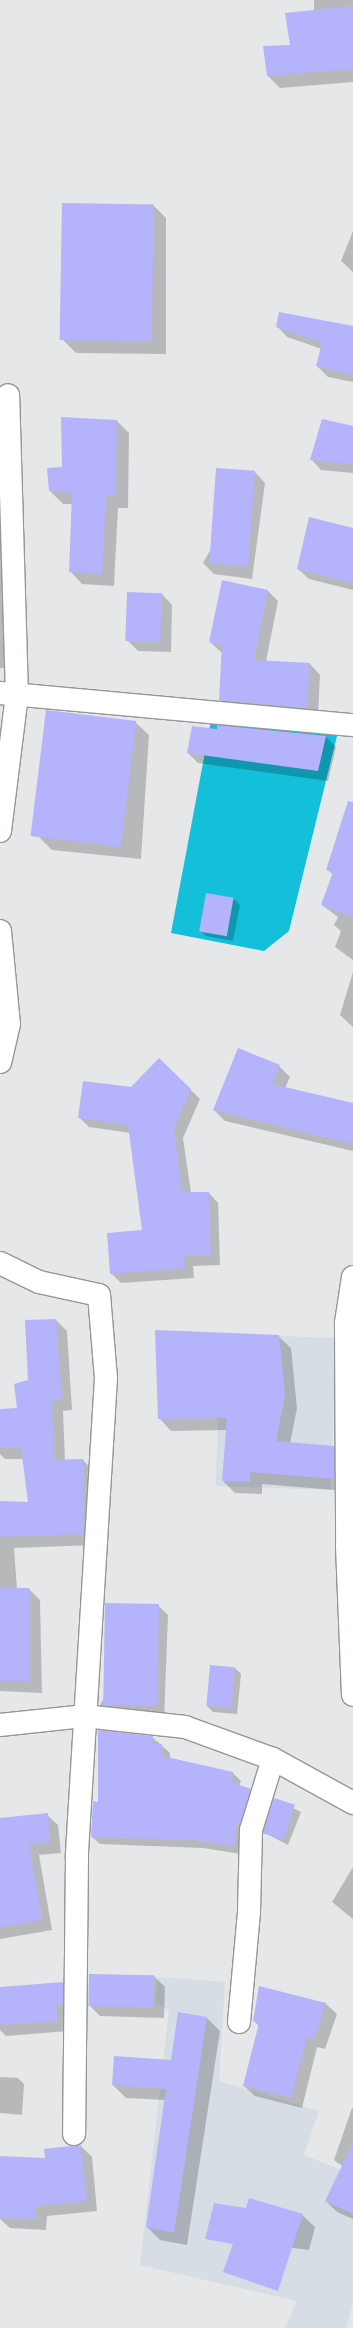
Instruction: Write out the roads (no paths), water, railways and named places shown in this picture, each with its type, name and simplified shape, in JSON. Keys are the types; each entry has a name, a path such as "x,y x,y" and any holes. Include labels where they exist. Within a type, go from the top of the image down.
{"street":[{"path":"0,831 9,694 8,395"},
{"path":"9,694 353,725"},
{"path":"0,931 9,1024 0,1062"},
{"path":"0,1263 39,1282 99,1295 106,1378 84,1716 77,1856 74,2134"},
{"path":"353,1277 346,1323 347,1546 353,1695"},
{"path":"0,1724 84,1716 185,1727 273,1759 353,1803"},
{"path":"239,2022 249,1912 251,1830 273,1759"}],"water":[{"path":"212,715 338,732 289,931 264,951 171,933"}]}
